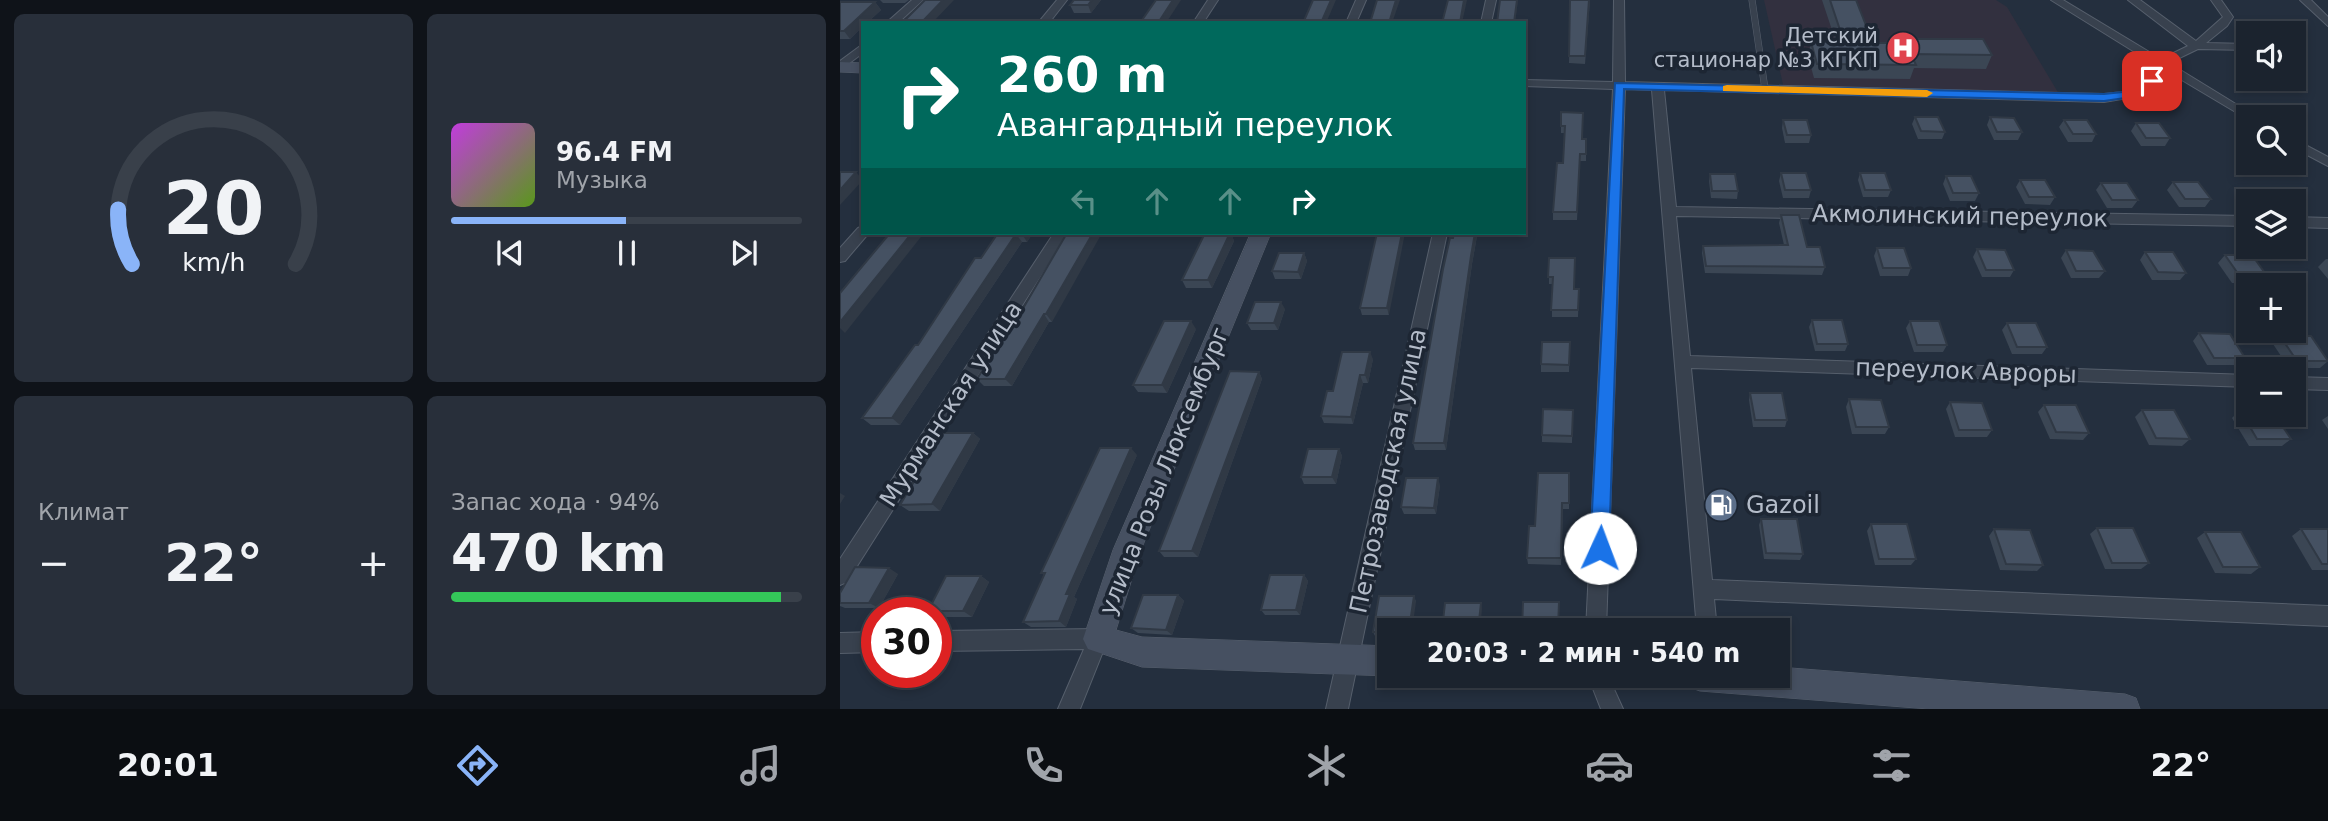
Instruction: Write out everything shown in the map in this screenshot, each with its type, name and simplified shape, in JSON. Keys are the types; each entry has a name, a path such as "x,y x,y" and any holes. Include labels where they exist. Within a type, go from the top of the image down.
{"main road":[{"name":"улица Розы Люксембург","path":"1098,639 1127,550 1260,235"},
{"path":"1098,639 1142,652 1377,661"},
{"path":"1790,682 2125,709"}],"street":[{"path":"893,21 918,0"},
{"path":"1045,21 1062,0"},
{"path":"1199,21 1213,0"},
{"path":"1352,21 1361,0"},
{"path":"1487,21 1492,0"},
{"path":"1597,618 1619,86 1619,0"},
{"path":"2056,0 2236,108"},
{"path":"2133,0 2196,46 2236,47"},
{"path":"1526,83 2104,98 2135,94 2164,66 2196,46 2223,24 2228,16 2216,0"},
{"path":"2305,0 2328,23"},
{"path":"846,68 861,49"},
{"path":"1658,87 1706,618"},
{"path":"2306,149 2328,162"},
{"name":"Акмолинский переулок","path":"1671,211 2236,221"},
{"path":"2306,222 2328,223"},
{"path":"840,257 861,233"},
{"name":"Мурманская улица","path":"840,576 1060,235"},
{"name":"Петрозаводская улица","path":"1337,709 1440,235"},
{"name":"переулок Авроры","path":"1683,362 2236,381"},
{"path":"2306,383 2328,384"},
{"path":"1703,589 2328,617"},
{"path":"952,641 1098,639"},
{"name":"улица Розы Люксембург","path":"1069,709 1098,639"},
{"path":"840,643 861,642"},
{"path":"1603,688 1612,709"}],"lane":[{"path":"1752,0 1765,89"}],"shaded area":[{"name":"Детский стационар №3 КГКП","path":"1764,0 1996,0 2007,7 2059,94 1784,89"}],"building":[{"path":"925,0 943,0 923,21 904,21"},
{"path":"1074,0 1092,0 1088,5 1070,5"},
{"path":"1156,0 1173,0 1159,21 1141,21"},
{"path":"1313,0 1331,0 1322,21 1304,21"},
{"path":"1377,0 1396,0 1390,21 1371,21"},
{"path":"1448,0 1464,0 1460,21 1443,21"},
{"path":"1500,0 1517,0 1514,21 1497,21"},
{"path":"1570,0 1589,0 1585,56 1569,56"},
{"path":"1830,0 1856,0 1873,43 1903,43 1902,39 1983,39 1992,55 1911,54 1916,65 1817,64 1811,42 1844,42"},
{"path":"840,2 875,2 844,31 840,31"},
{"path":"1561,112 1583,113 1582,139 1586,139 1586,154 1580,154 1577,212 1553,212 1557,163 1563,163 1565,126 1561,126"},
{"path":"1915,117 1938,117 1945,132 1921,131"},
{"path":"1990,117 2014,118 2022,132 1997,132"},
{"path":"1783,120 1807,120 1811,135 1787,135"},
{"path":"2064,120 2087,120 2096,134 2073,134"},
{"path":"2136,123 2159,123 2170,138 2146,138"},
{"path":"840,172 856,172 840,190"},
{"path":"1781,173 1806,173 1811,190 1785,190"},
{"path":"1860,173 1885,173 1891,190 1865,190"},
{"path":"1710,174 1735,174 1738,191 1712,191"},
{"path":"1946,176 1971,176 1979,193 1953,193"},
{"path":"2020,180 2045,180 2055,197 2029,197"},
{"path":"2173,182 2198,182 2211,199 2185,199"},
{"path":"2101,183 2127,183 2138,200 2112,200"},
{"path":"1781,215 1799,215 1807,247 1820,247 1825,267 1706,266 1703,246 1788,245"},
{"path":"888,235 910,235 840,322 840,293"},
{"path":"997,235 1015,235 892,418 862,418 915,345 918,345 975,258 981,258"},
{"path":"1066,235 1092,235 1005,379 977,379 1008,329 1011,329"},
{"path":"1204,235 1229,235 1208,280 1182,280"},
{"path":"1377,235 1402,235 1387,308 1360,308"},
{"path":"1454,235 1475,235 1444,443 1413,443 1443,269 1450,238"},
{"path":"1877,248 1904,248 1911,268 1883,268"},
{"path":"1977,249 2005,250 2014,270 1986,270"},
{"path":"2066,250 2093,251 2105,271 2076,271"},
{"path":"2145,252 2173,252 2186,273 2158,272"},
{"path":"1279,253 1304,253 1298,272 1272,271"},
{"path":"2225,255 2236,255 2236,259 2255,259 2265,273 2238,273"},
{"path":"1549,258 1575,258 1574,289 1579,289 1578,310 1551,310 1553,277 1548,277"},
{"path":"1255,302 1281,302 1274,323 1247,323"},
{"path":"1812,320 1842,320 1848,344 1817,344"},
{"path":"1164,321 1191,321 1162,385 1133,385"},
{"path":"1910,321 1939,321 1947,345 1917,345"},
{"path":"2007,323 2036,323 2047,347 2017,347"},
{"path":"2199,333 2230,334 2244,357 2236,358 2214,358"},
{"path":"2306,336 2311,336 2328,361 2306,361 2306,357 2294,357 2285,343 2306,343"},
{"path":"1542,342 1570,342 1569,365 1541,364"},
{"path":"1342,352 1370,352 1365,375 1360,375 1351,417 1321,416 1327,391 1333,391"},
{"path":"1230,371 1259,372 1192,551 1159,551"},
{"path":"1750,393 1782,393 1787,420 1755,420"},
{"path":"1849,399 1881,400 1889,427 1856,427"},
{"path":"1950,402 1982,403 1992,430 1959,430"},
{"path":"2044,405 2076,405 2089,433 2056,432"},
{"path":"1543,409 1573,410 1572,436 1542,435"},
{"path":"2142,410 2174,410 2190,439 2156,438"},
{"path":"2250,427 2283,427 2291,439 2257,439"},
{"path":"943,433 973,433 932,504 900,505"},
{"path":"1100,448 1131,448 1066,594 1070,594 1059,621 1023,622 1045,573 1041,573"},
{"path":"1308,449 1339,449 1332,477 1301,477"},
{"path":"1538,473 1569,473 1569,503 1562,503 1561,558 1527,558 1529,526 1535,526"},
{"path":"1406,478 1438,478 1434,508 1401,507"},
{"path":"1761,519 1797,519 1803,554 1766,553"},
{"path":"1871,524 1907,524 1916,559 1879,559"},
{"path":"2097,528 2133,528 2149,563 2112,563"},
{"path":"1994,529 2030,530 2043,565 2006,564"},
{"path":"2301,529 2328,529 2328,564 2322,564"},
{"path":"2205,532 2241,532 2260,567 2223,567"},
{"path":"855,567 889,568 872,597 861,597 861,603 840,603 840,593"},
{"path":"1270,575 1304,575 1296,610 1261,610"},
{"path":"946,576 981,576 963,611 952,611 952,597 935,597"},
{"path":"1143,595 1178,595 1166,630 1131,628"},
{"path":"1379,596 1414,596 1411,618 1377,618 1377,632 1373,632"},
{"path":"1523,602 1559,602 1558,618 1522,618"},
{"path":"1445,603 1481,603 1479,618 1443,618"}],"slow traffic":[{"path":"1727,88 1927,93"}],"place":[{"name":"Детский стационар №3 КГКП","path":"1903,48"},
{"name":"Gazoil","path":"1721,505"}],"route":[{"path":"1600,548 1619,86 2104,98 2135,94 2152,81"}]}
